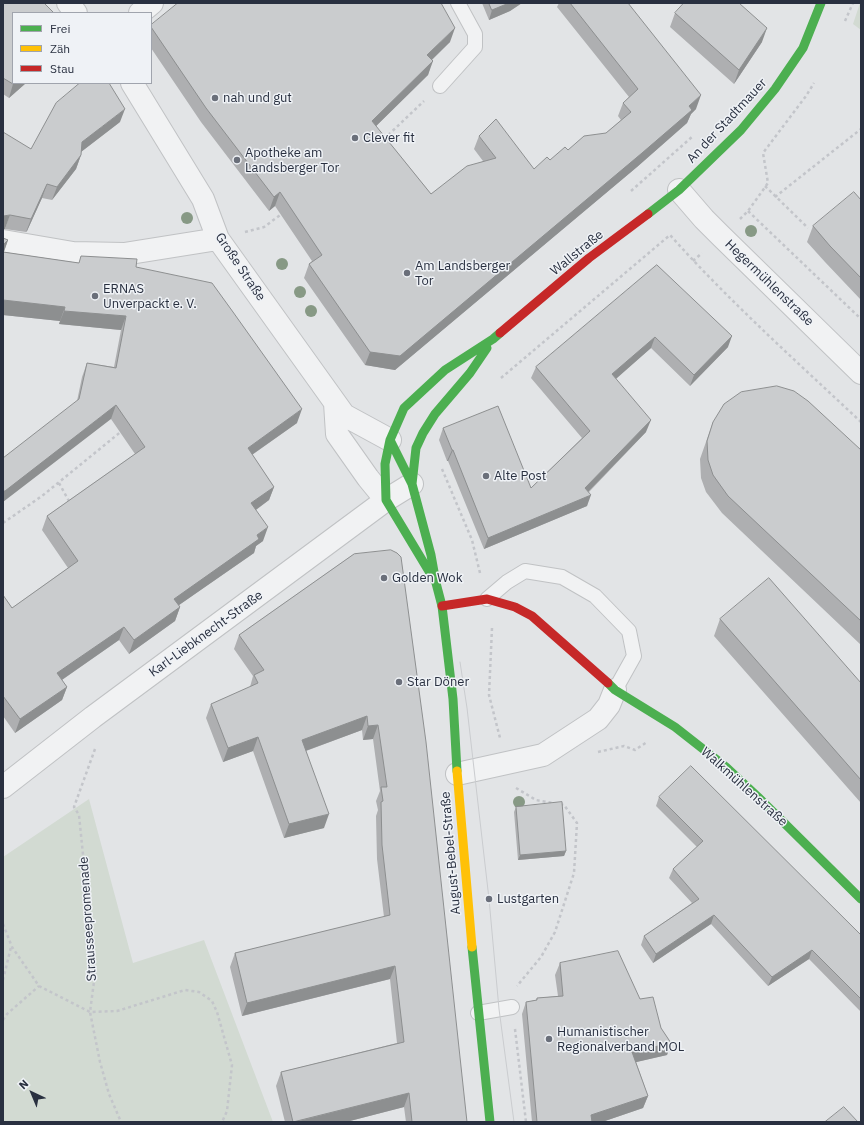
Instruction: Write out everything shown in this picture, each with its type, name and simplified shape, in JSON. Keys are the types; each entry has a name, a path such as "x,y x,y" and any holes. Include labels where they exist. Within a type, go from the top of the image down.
{"street":[{"path":"68,3 75,12"},
{"path":"141,12 152,3"},
{"name":"An der Stadtmauer","path":"679,190 741,130 775,89 803,48 821,3"},
{"name":"Große Straße","path":"133,84 204,199 218,239 335,403 344,415 390,440"},
{"name":"Wallstraße","path":"390,440 404,408 445,370 493,339 589,258 679,190"},
{"name":"Hegermühlenstraße","path":"679,190 704,219 861,373"},
{"path":"3,241 74,253 124,254 218,239"},
{"name":"Wallstraße","path":"412,484 416,448 423,433 435,414 470,373 493,339"},
{"name":"Große Straße","path":"335,403 338,434 368,478 386,500"},
{"name":"August-Bebel-Straße","path":"390,440 412,484 431,555 442,606 453,699 457,774 478,1013 490,1122"},
{"name":"August-Bebel-Straße","path":"390,440 385,464 386,500 436,583"},
{"name":"Karl-Liebknecht-Straße","path":"3,787 94,717 386,500 412,484"},
{"name":"Walkmühlenstraße","path":"442,606 487,599 515,606 532,616 615,690 675,728 726,767 861,899"},
{"path":"457,774 543,755 598,719 609,705 615,690"}],"lane":[{"path":"440,86 475,47 475,34 458,3"},
{"path":"487,599 507,582 525,570 562,577 595,596 629,631 634,656 615,690"},
{"path":"478,1013 512,1007"}],"path":[{"path":"843,24 853,3"},
{"path":"817,77 806,96 763,153 768,183 748,211 861,319"},
{"path":"381,142 440,86"},
{"path":"775,197 861,129"},
{"path":"628,193 695,135"},
{"path":"765,186 808,228"},
{"path":"218,239 264,227 284,212"},
{"path":"499,379 670,235 693,261 861,422"},
{"path":"3,522 59,483 126,427"},
{"path":"59,483 73,508"},
{"name":"Strausseepromenade","path":"94,717 99,740 74,807 79,814 94,974 90,1012 100,1062 107,1087 121,1122"},
{"path":"595,753 624,746 635,750 651,739"},
{"path":"522,785 515,788 536,800 564,805 577,823 574,873 555,932 541,957 515,988 512,1007 526,1122"},
{"path":"3,924 12,947 39,986 90,1012 117,1011 185,990 199,992 212,1001 217,1012 232,1066 227,1110 222,1122"},
{"path":"3,980 12,947"},
{"path":"3,1020 7,1014 39,986"}],"shaded area":[{"path":"861,3 861,30 853,24"},
{"path":"89,799 133,963 204,940 273,1122 3,1122 3,857"}],"building":[{"path":"3,3 44,3 53,12 12,12 12,83 3,78"},
{"path":"178,3 441,3 455,28 427,55 433,61 372,121 431,194 467,166 496,158 479,136 496,119 534,169 547,157 550,160 565,147 568,150 584,136 606,133 631,112 623,103 638,89 570,3 628,3 701,95 689,106 692,110 400,356 370,352 309,264 322,255 280,192 274,197 206,108 152,28 152,24"},
{"path":"489,3 509,3 492,10"},
{"path":"684,3 739,3 767,28 739,70 675,13"},
{"path":"79,84 110,84 125,109 82,142 81,155 57,187 47,184 31,219 10,215 3,216 3,132 31,149 56,103"},
{"path":"854,192 861,200 861,278 813,226"},
{"path":"3,238 8,240 3,245"},
{"path":"3,252 79,263 81,256 137,259 136,267 212,283 302,409 248,448 274,487 251,503 268,527 257,535 259,539 174,599 180,607 134,640 124,627 57,673 67,687 20,719 3,696 3,595 12,608 78,561 47,516 145,447 116,405 5,491 3,491 3,458 79,399 87,363 116,368 126,316 64,311 65,307 3,300"},
{"path":"657,265 732,336 694,375 655,337 612,374 651,420 585,488 591,495 488,538 443,428 498,406 531,488 590,431 536,367"},
{"path":"777,386 794,391 808,401 861,450 861,621 728,496 713,475 708,460 707,441 713,422 724,404 741,392"},
{"path":"391,550 401,557 426,742 467,1122 412,1122 409,1093 293,1122 281,1072 404,1042 395,966 247,1003 235,953 390,915 382,845 381,802 383,801 381,787 387,787 378,725 368,726 367,716 302,740 329,814 289,824 258,737 228,748 211,704 258,683 254,675 264,670 239,635 354,554"},
{"path":"769,578 861,683 861,780 720,619"},
{"path":"691,766 861,935 861,999 812,950 772,977 714,915 656,954 644,936 699,899 673,869 703,841 659,797"},
{"path":"562,802 566,851 520,855 516,807"},
{"path":"618,951 640,999 653,997 661,1028 671,1043 632,1052 648,1096 591,1115 592,1122 537,1122 526,1002 537,1000 537,998 563,996 560,963"},
{"path":"844,1107 858,1122 825,1122"}],"tram line":[{"path":"460,662 467,708 489,899 499,1009 514,1122"}],"traffic: fast":[{"path":"648,214 679,190 741,130 775,89 803,48 821,3"},
{"path":"436,583 386,500 385,464 390,440 404,408 445,370 500,333"},
{"path":"412,484 416,448 423,433 435,414 470,373 487,348"},
{"path":"390,440 412,484 431,555 442,606 453,699 457,771"},
{"path":"608,683 615,690 675,727 726,767 861,899"},
{"path":"472,947 490,1122"}],"traffic: slow":[{"path":"457,771 472,947"}],"traffic: jam":[{"path":"500,333 589,258 648,214"},
{"path":"442,606 487,599 515,607 532,616 608,683"}],"place":[{"name":"nah und gut","path":"215,98"},
{"name":"Clever fit","path":"355,138"},
{"name":"Apotheke am Landsberger Tor","path":"237,160"},
{"name":"Am Landsberger Tor","path":"407,273"},
{"name":"ERNAS Unverpackt e. V.","path":"95,296"},
{"name":"Alte Post","path":"486,476"},
{"name":"Golden Wok","path":"384,578"},
{"name":"Star Döner","path":"399,682"},
{"name":"Lustgarten","path":"489,899"},
{"name":"Humanistischer Regionalverband MOL","path":"549,1039"}]}
